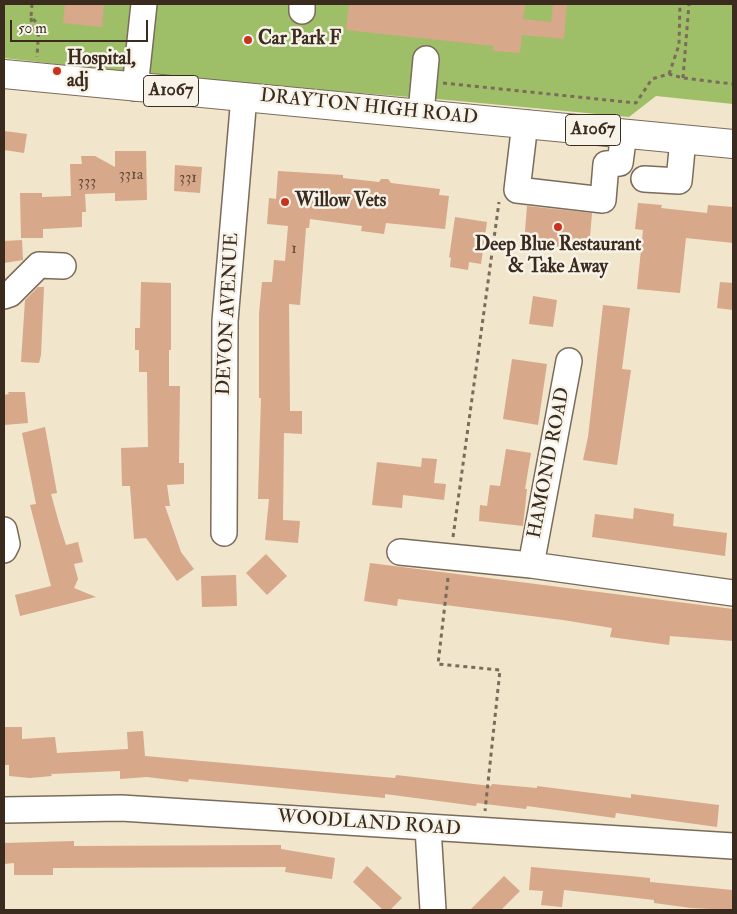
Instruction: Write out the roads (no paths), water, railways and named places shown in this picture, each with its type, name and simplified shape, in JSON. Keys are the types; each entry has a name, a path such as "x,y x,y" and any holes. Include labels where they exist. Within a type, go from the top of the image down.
{"main road":[{"name":"DRAYTON HIGH ROAD","path":"4,74 135,88 244,96 422,104 525,123 733,144"}],"street":[{"path":"135,88 144,4"},
{"path":"422,104 426,59"},
{"name":"DEVON AVENUE","path":"224,533 225,321 244,96"},
{"path":"525,123 517,190 603,200 606,164 620,164 624,133"},
{"path":"644,179 679,181 683,139"},
{"path":"4,296 10,294 39,265 63,266"},
{"name":"HAMOND ROAD","path":"531,565 569,361"},
{"path":"4,530 7,544 4,550"},
{"name":"HAMOND ROAD","path":"400,552 531,565 733,593"},
{"name":"WOODLAND ROAD","path":"4,810 121,808 482,832 733,846"},
{"path":"428,828 433,910"}],"place":[{"name":"Car Park F","path":"248,40"},
{"name":"Hospital, adj","path":"57,71"},
{"name":"Willow Vets","path":"285,202"},
{"name":"Deep Blue Restaurant & Take Away","path":"558,227"}]}
